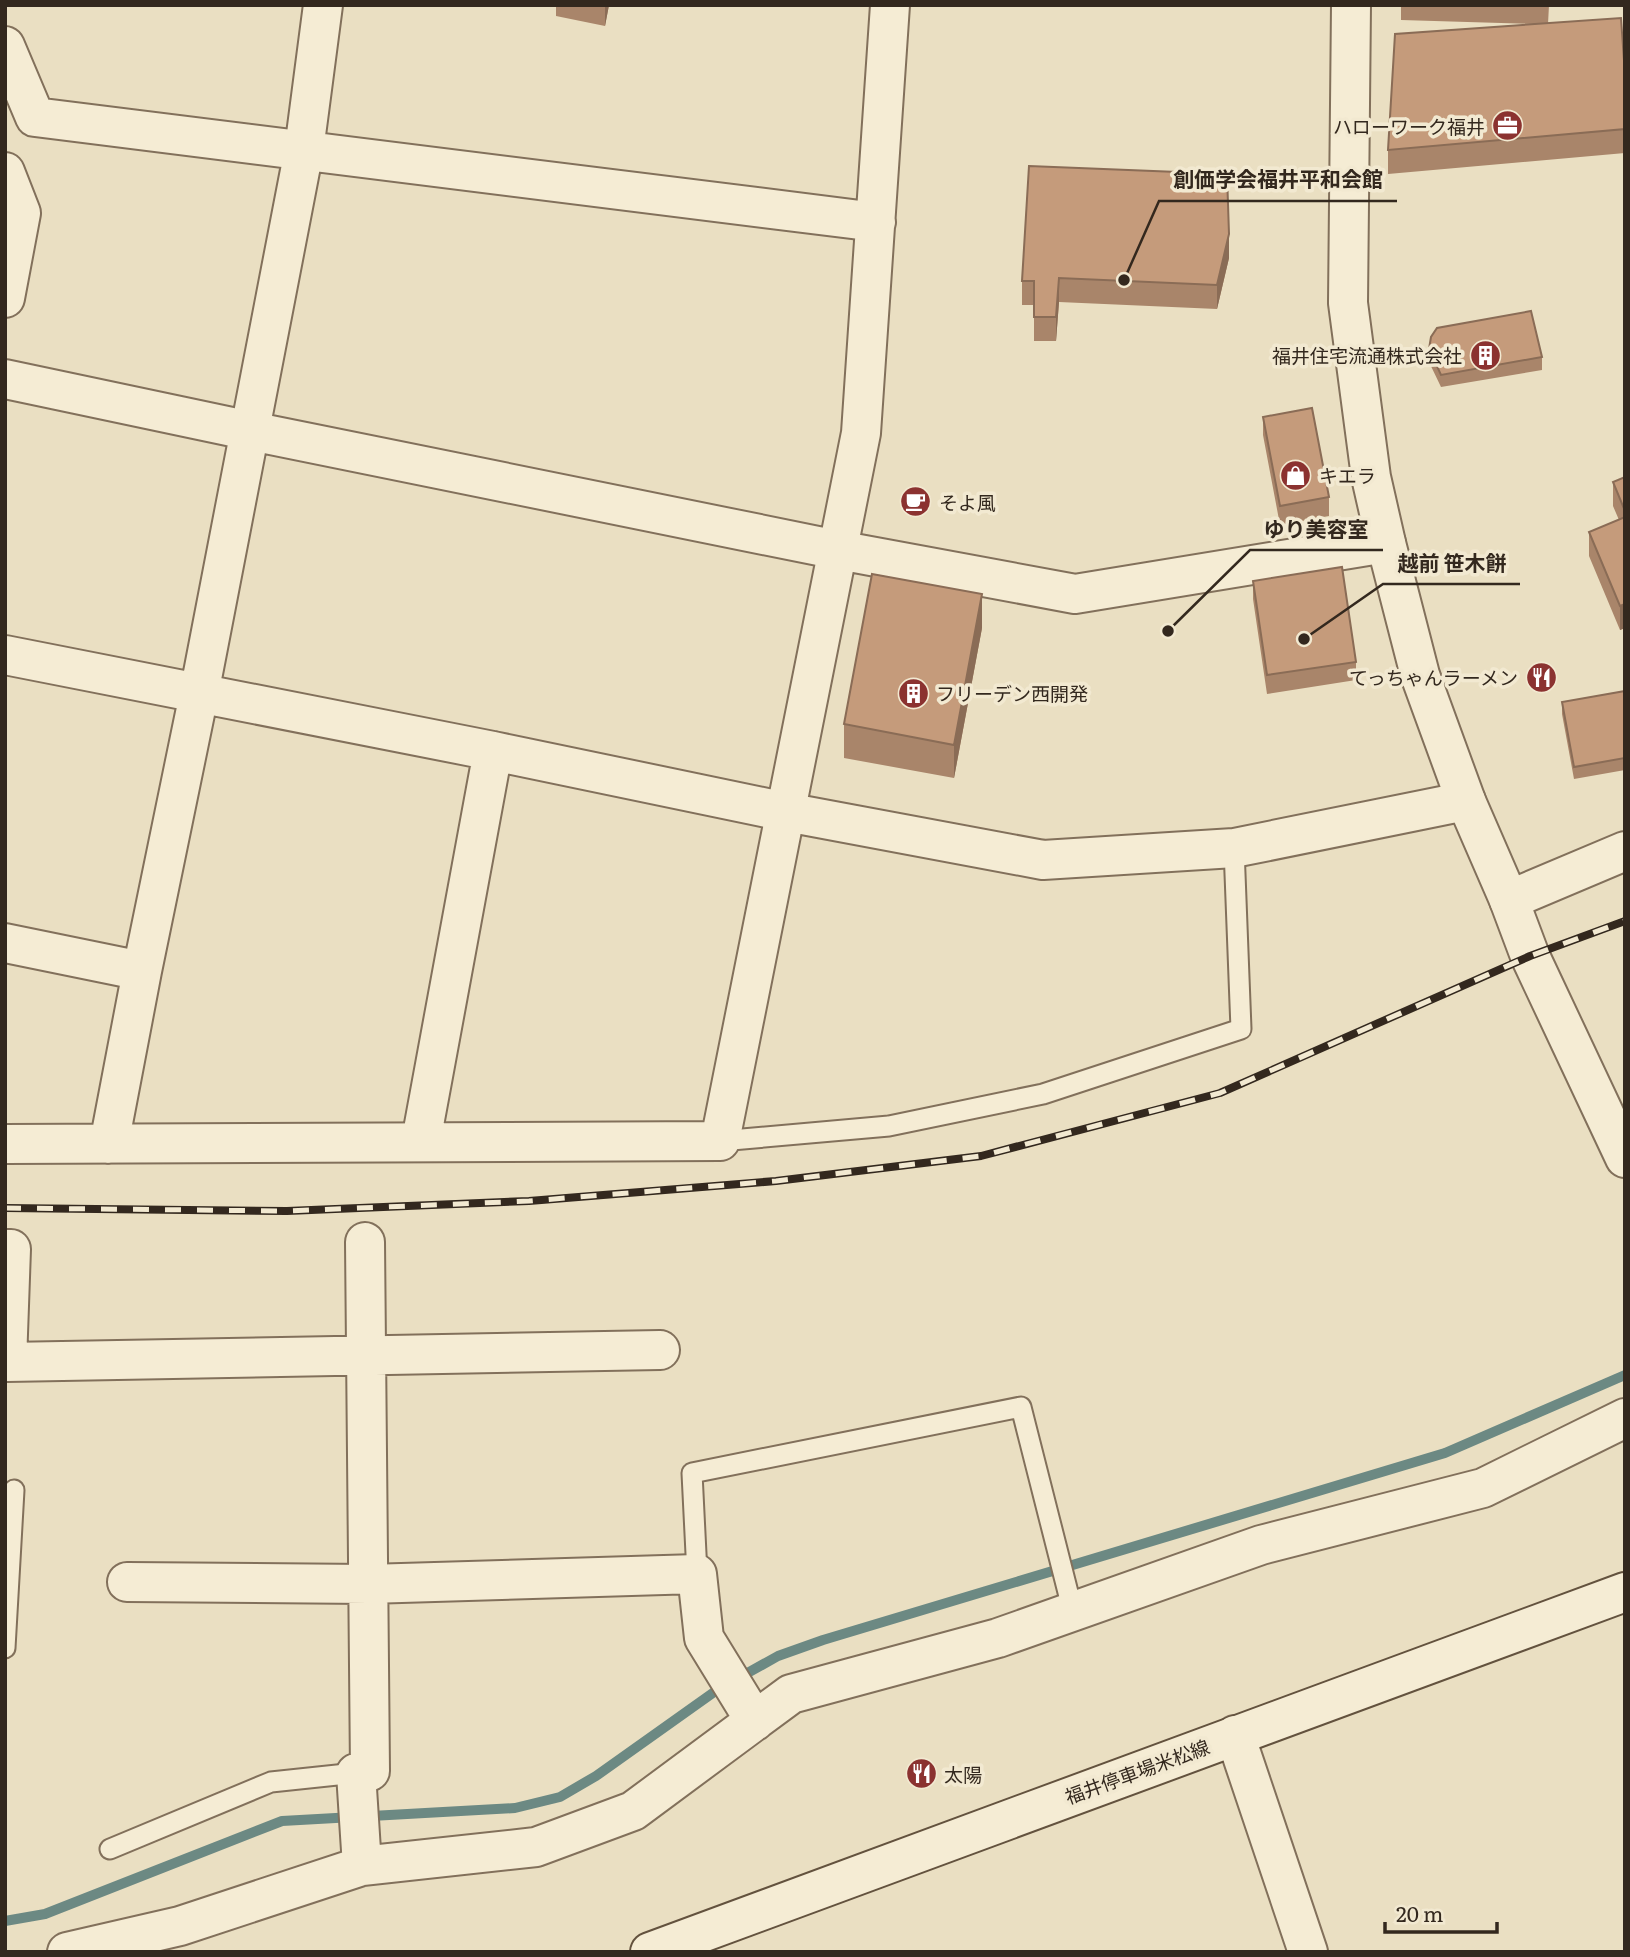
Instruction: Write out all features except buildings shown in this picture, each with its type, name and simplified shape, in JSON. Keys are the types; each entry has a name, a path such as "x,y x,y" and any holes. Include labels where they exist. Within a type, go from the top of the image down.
{"street":[{"path":"109,1144 200,694 304,150 323,5"},
{"path":"5,1144 720,1141 861,433 890,5"},
{"path":"1351,5 1348,303 1371,477 1386,543 1420,675 1466,801 1530,956 1625,1158"},
{"path":"5,46 35,117 876,222"},
{"path":"5,298 21,213 6,178"},
{"path":"5,379 838,550 1075,594 1386,543"},
{"path":"5,655 786,812 1043,860 1234,848 1466,801"},
{"path":"421,1141 493,751"},
{"path":"1509,900 1625,850"},
{"path":"5,943 142,971"},
{"path":"362,1866 356,1773 370,1771 365,1242"},
{"path":"5,1249 11,1249 7,1362 660,1350"},
{"path":"67,1952 180,1926 362,1866 536,1847 633,1811 790,1694 998,1638 1261,1545 1483,1488 1625,1418"},
{"path":"127,1582 368,1584 697,1574 704,1638 755,1721"},
{"name":"福井停車場米松線","path":"650,1952 1625,1592"},
{"path":"1235,1735 1308,1952"}],"lane":[{"path":"720,1141 889,1126 1043,1094 1241,1029 1234,848"},
{"path":"697,1574 692,1473 1021,1407 1073,1612"},
{"path":"5,1648 14,1490"},
{"path":"110,1849 271,1782 356,1773"}],"waterway":[{"path":"5,1921 45,1914 282,1821 515,1808 560,1797 596,1776 717,1690 778,1656 823,1640 1445,1453 1625,1375"}],"railway":[{"path":"5,1208 287,1211 529,1201 776,1181 981,1156 1220,1093 1530,956 1625,921"}],"place":[{"name":"ハローワーク福井","path":"1508,126"},
{"name":"創価学会福井平和会館","path":"1124,280"},
{"name":"福井住宅流通株式会社","path":"1485,355"},
{"name":"キエラ","path":"1296,475"},
{"name":"そよ風","path":"916,502"},
{"name":"ゆり美容室","path":"1168,631"},
{"name":"越前 笹木餅","path":"1304,639"},
{"name":"てっちゃんラーメン","path":"1541,677"},
{"name":"フリーデン西開発","path":"913,693"},
{"name":"太陽","path":"921,1774"}]}
